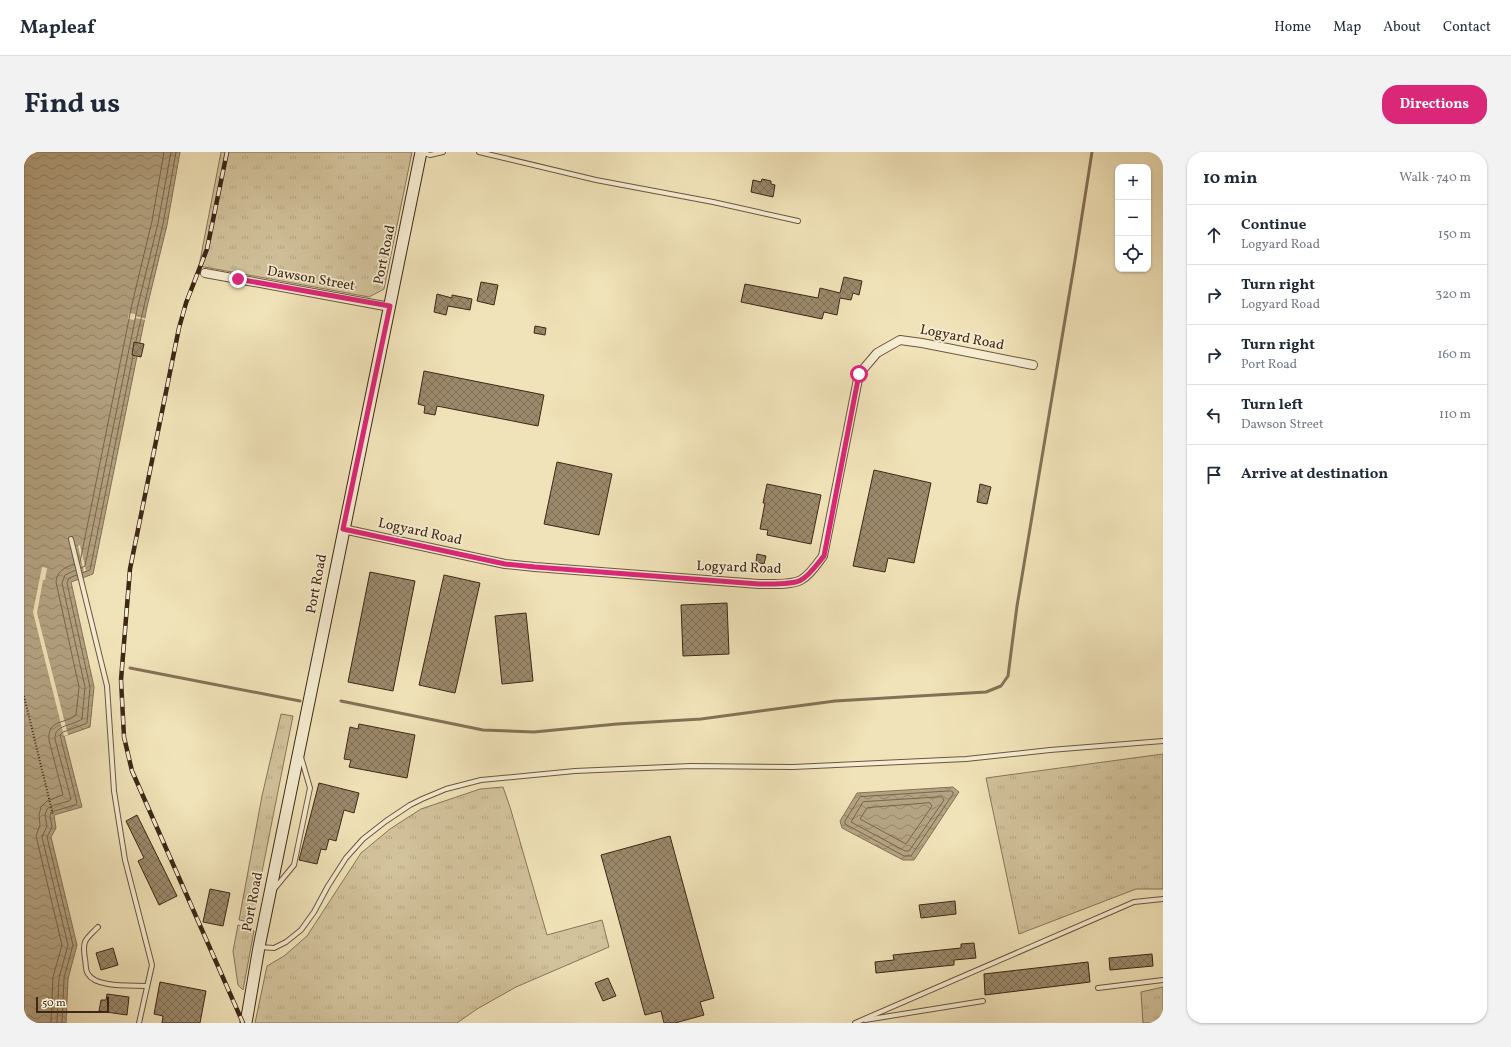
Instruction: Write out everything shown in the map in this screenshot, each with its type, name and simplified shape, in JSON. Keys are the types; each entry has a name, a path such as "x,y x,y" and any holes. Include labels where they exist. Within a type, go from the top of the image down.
{"main road":[{"name":"Port Road","path":"246,1023 259,947 421,152"}],"street":[{"name":"Dawson Street","path":"205,273 390,306"},
{"name":"Logyard Road","path":"343,529 505,564 759,584 786,583 801,580 824,556 859,374 877,353 900,340 1033,365"}],"lane":[{"path":"421,152 430,155 443,152"},
{"path":"479,152 596,180 713,202 798,221"},
{"path":"70,539 107,686 114,791 126,860 152,964 139,1023"},
{"path":"259,947 274,948 286,942 301,930 314,912 328,886 346,858 363,840 386,821 410,805 428,796 452,787 481,780 575,771 691,766 793,767 966,759 1050,750 1163,741"},
{"path":"270,894 294,865 310,788 299,749"},
{"path":"857,1022 1134,902 1163,899"},
{"path":"98,927 87,938 83,945 87,973 92,979 112,985 147,986"},
{"path":"1098,988 1163,980"},
{"path":"857,1022 983,1001"}],"path":[{"path":"24,696 53,815"}],"green space":[{"path":"221,152 412,152 384,289 369,297 199,266"},
{"path":"281,714 293,716 252,922 239,920 262,796"},
{"path":"1163,754 1163,889 1136,889 1019,934 986,778"},
{"path":"503,787 547,935 602,920 609,947 516,987 477,1009 457,1023 255,1023 267,966 284,956 307,936 361,853 390,829 421,809 480,789"},
{"path":"238,925 254,931 243,990 238,985 233,951"},
{"path":"1163,987 1163,1023 1143,1023 1141,992"}],"water":[{"path":"24,152 180,152 167,225 147,307 93,574 71,582 94,687 90,727 64,736 82,807 54,815 56,828 51,837 77,945 68,979 66,1023 24,1023"},
{"path":"953,787 959,792 914,860 903,860 842,828 840,821 857,793"}],"pier":[{"path":"129,313 135,314 135,316 147,319 128,319"},
{"path":"80,545 86,571 84,572 78,546"},
{"path":"42,567 47,568 45,580 43,580 37,613 68,735 64,736 33,612"}],"building":[{"path":"762,179 771,181 771,184 775,185 773,197 751,192 753,180 761,182"},
{"path":"844,277 862,281 859,295 853,293 851,300 840,298 837,315 824,312 822,319 741,302 745,284 818,298 820,288 840,293"},
{"path":"481,282 498,285 494,305 477,301"},
{"path":"437,294 452,298 452,295 472,299 470,310 448,306 446,315 434,312"},
{"path":"535,326 546,328 545,335 534,333"},
{"path":"134,342 144,344 141,357 132,355"},
{"path":"424,371 544,395 538,426 437,406 435,415 424,413 425,406 418,404"},
{"path":"557,462 612,474 599,535 544,524"},
{"path":"874,470 931,483 914,563 888,558 885,572 853,566"},
{"path":"767,484 821,495 811,544 767,535 768,530 760,529"},
{"path":"980,484 991,487 987,504 977,502"},
{"path":"757,554 766,556 764,564 756,562"},
{"path":"370,572 415,581 393,691 348,682"},
{"path":"444,575 480,583 455,693 419,685"},
{"path":"727,603 729,654 683,656 681,605"},
{"path":"526,613 533,681 502,684 495,616"},
{"path":"359,724 415,735 407,778 349,767 351,760 344,759 350,727 358,729"},
{"path":"319,783 359,793 354,813 344,810 336,841 329,839 326,850 321,849 317,864 299,860"},
{"path":"137,815 177,896 159,905 138,861 144,858 126,821"},
{"path":"670,836 714,998 700,1002 704,1015 675,1023 664,1023 661,1011 645,1015 601,855"},
{"path":"210,889 230,893 223,926 203,922"},
{"path":"955,901 956,914 921,918 919,905"},
{"path":"974,943 976,958 954,960 954,965 876,973 875,962 894,960 893,955 961,948 961,944"},
{"path":"113,948 118,965 101,970 96,953"},
{"path":"1152,954 1153,966 1110,970 1109,958"},
{"path":"1088,962 1090,982 985,995 984,974"},
{"path":"608,978 616,996 603,1001 595,983"},
{"path":"160,982 206,991 200,1023 162,1023 163,1016 154,1014"},
{"path":"107,994 129,997 127,1015 99,1011 101,1000 106,1000"}],"waterway":[{"path":"341,701 483,730 534,732 617,724 701,719 835,701 986,692 1001,686 1008,676 1017,606 1092,152"},
{"path":"130,668 300,701"}],"railway":[{"path":"227,152 207,249 186,303 179,328 130,569 121,680 124,737 132,771 243,1023"}],"route":[{"path":"238,279 390,306 343,529 505,564 759,584 786,583 801,580 824,556 859,374"}]}
